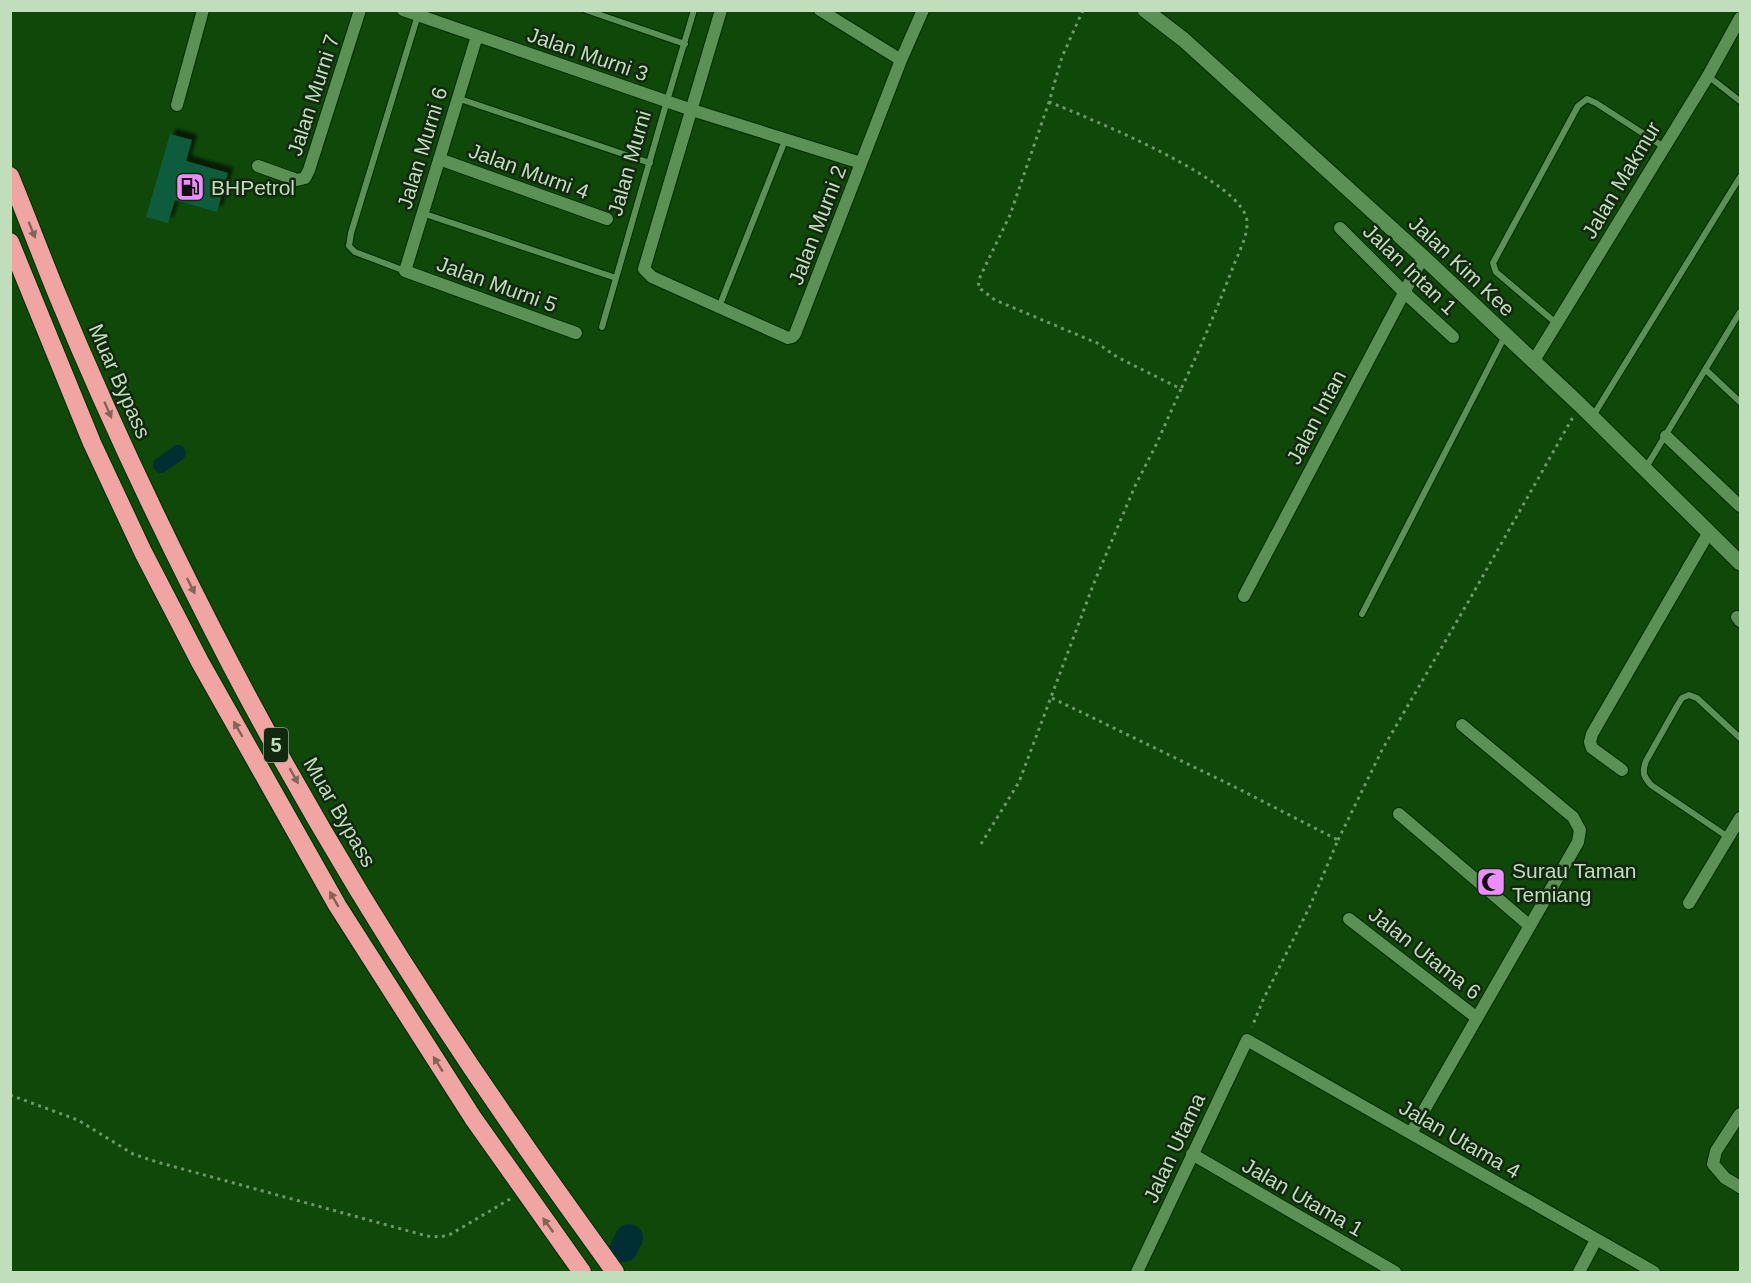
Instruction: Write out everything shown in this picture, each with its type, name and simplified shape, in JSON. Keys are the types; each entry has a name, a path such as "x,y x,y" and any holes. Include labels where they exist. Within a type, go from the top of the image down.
{"highway":[{"name":"Muar Bypass","path":"10,176 57,293 108,409 167,539 232,667 334,849 398,954 512,1127 615,1272"},
{"name":"5","path":"10,242 92,443 143,552 200,662 337,905 473,1118 582,1272"}],"street":[{"path":"177,105 203,10"},
{"name":"Jalan Murni 7","path":"258,166 297,180 305,178 360,10"},
{"name":"Jalan Murni 3","path":"403,10 692,110 861,163"},
{"path":"692,110 721,10"},
{"path":"820,10 901,60"},
{"name":"Jalan Murni 2","path":"692,110 644,269 652,277 788,338 792,337 901,60 923,10"},
{"name":"Jalan Kim Kee","path":"1144,10 1184,40 1423,257 1580,405 1740,563"},
{"path":"1730,10 1740,18"},
{"name":"Jalan Makmur","path":"1533,362 1708,76 1740,18"},
{"name":"Jalan Murni 6","path":"405,271 477,36"},
{"name":"Jalan Murni 4","path":"439,159 607,219"},
{"name":"Jalan Intan 1","path":"1340,228 1453,337"},
{"name":"Jalan Intan","path":"1244,596 1423,257"},
{"name":"Jalan Murni 5","path":"405,271 576,333"},
{"path":"1666,436 1740,506"},
{"path":"1622,770 1592,748 1591,739 1709,532"},
{"path":"1411,1133 1578,842 1580,830 1573,816 1462,726"},
{"path":"1399,814 1530,926"},
{"path":"1689,903 1740,818"},
{"name":"Jalan Utama 6","path":"1349,919 1477,1018"},
{"name":"Jalan Utama 4","path":"1247,1040 1654,1272"},
{"name":"Jalan Utama","path":"1137,1272 1247,1040"},
{"path":"1740,1114 1716,1151 1713,1164 1725,1178 1740,1187"},
{"name":"Jalan Utama 1","path":"1192,1154 1395,1272"},
{"path":"1579,1272 1596,1240"}],"lane":[{"path":"586,10 685,44"},
{"name":"Jalan Murni","path":"602,327 694,10"},
{"path":"405,271 355,252 350,246 351,233 418,15"},
{"path":"1708,76 1740,101"},
{"path":"458,98 650,164"},
{"path":"1556,323 1496,272 1493,263 1578,106 1587,99 1596,103 1665,147"},
{"path":"719,307 786,138"},
{"path":"1592,417 1740,177"},
{"path":"422,213 616,278"},
{"path":"1644,470 1740,312"},
{"path":"1362,614 1506,336"},
{"path":"1706,370 1740,402"},
{"path":"1728,838 1651,785 1643,771 1646,761 1677,705 1682,698 1689,695 1697,698 1740,738"}],"path":[{"path":"1083,10 1062,57 1010,215 980,277 978,287 995,300 1097,343 1117,357 1180,389"},
{"path":"981,844 1019,782 1094,583 1135,486 1210,328 1243,241 1247,224 1246,215 1223,189 1184,165 1087,117 1049,102"},
{"path":"1247,1040 1263,1000 1310,906 1338,840 1382,750 1580,405"},
{"path":"1052,698 1338,840"},
{"path":"10,1095 78,1120 134,1154 157,1162 427,1236 440,1237 451,1234 524,1190"}],"building":[{"name":"BHPetrol","path":"170,134 192,140 186,161 228,173 217,212 175,200 168,223 146,217"}],"waterway":[{"path":"161,465 178,453"},
{"path":"624,1248 629,1238"}],"place":[{"name":"BHPetrol","path":"190,187"},
{"name":"Surau Taman Temiang","path":"1491,882"}]}
